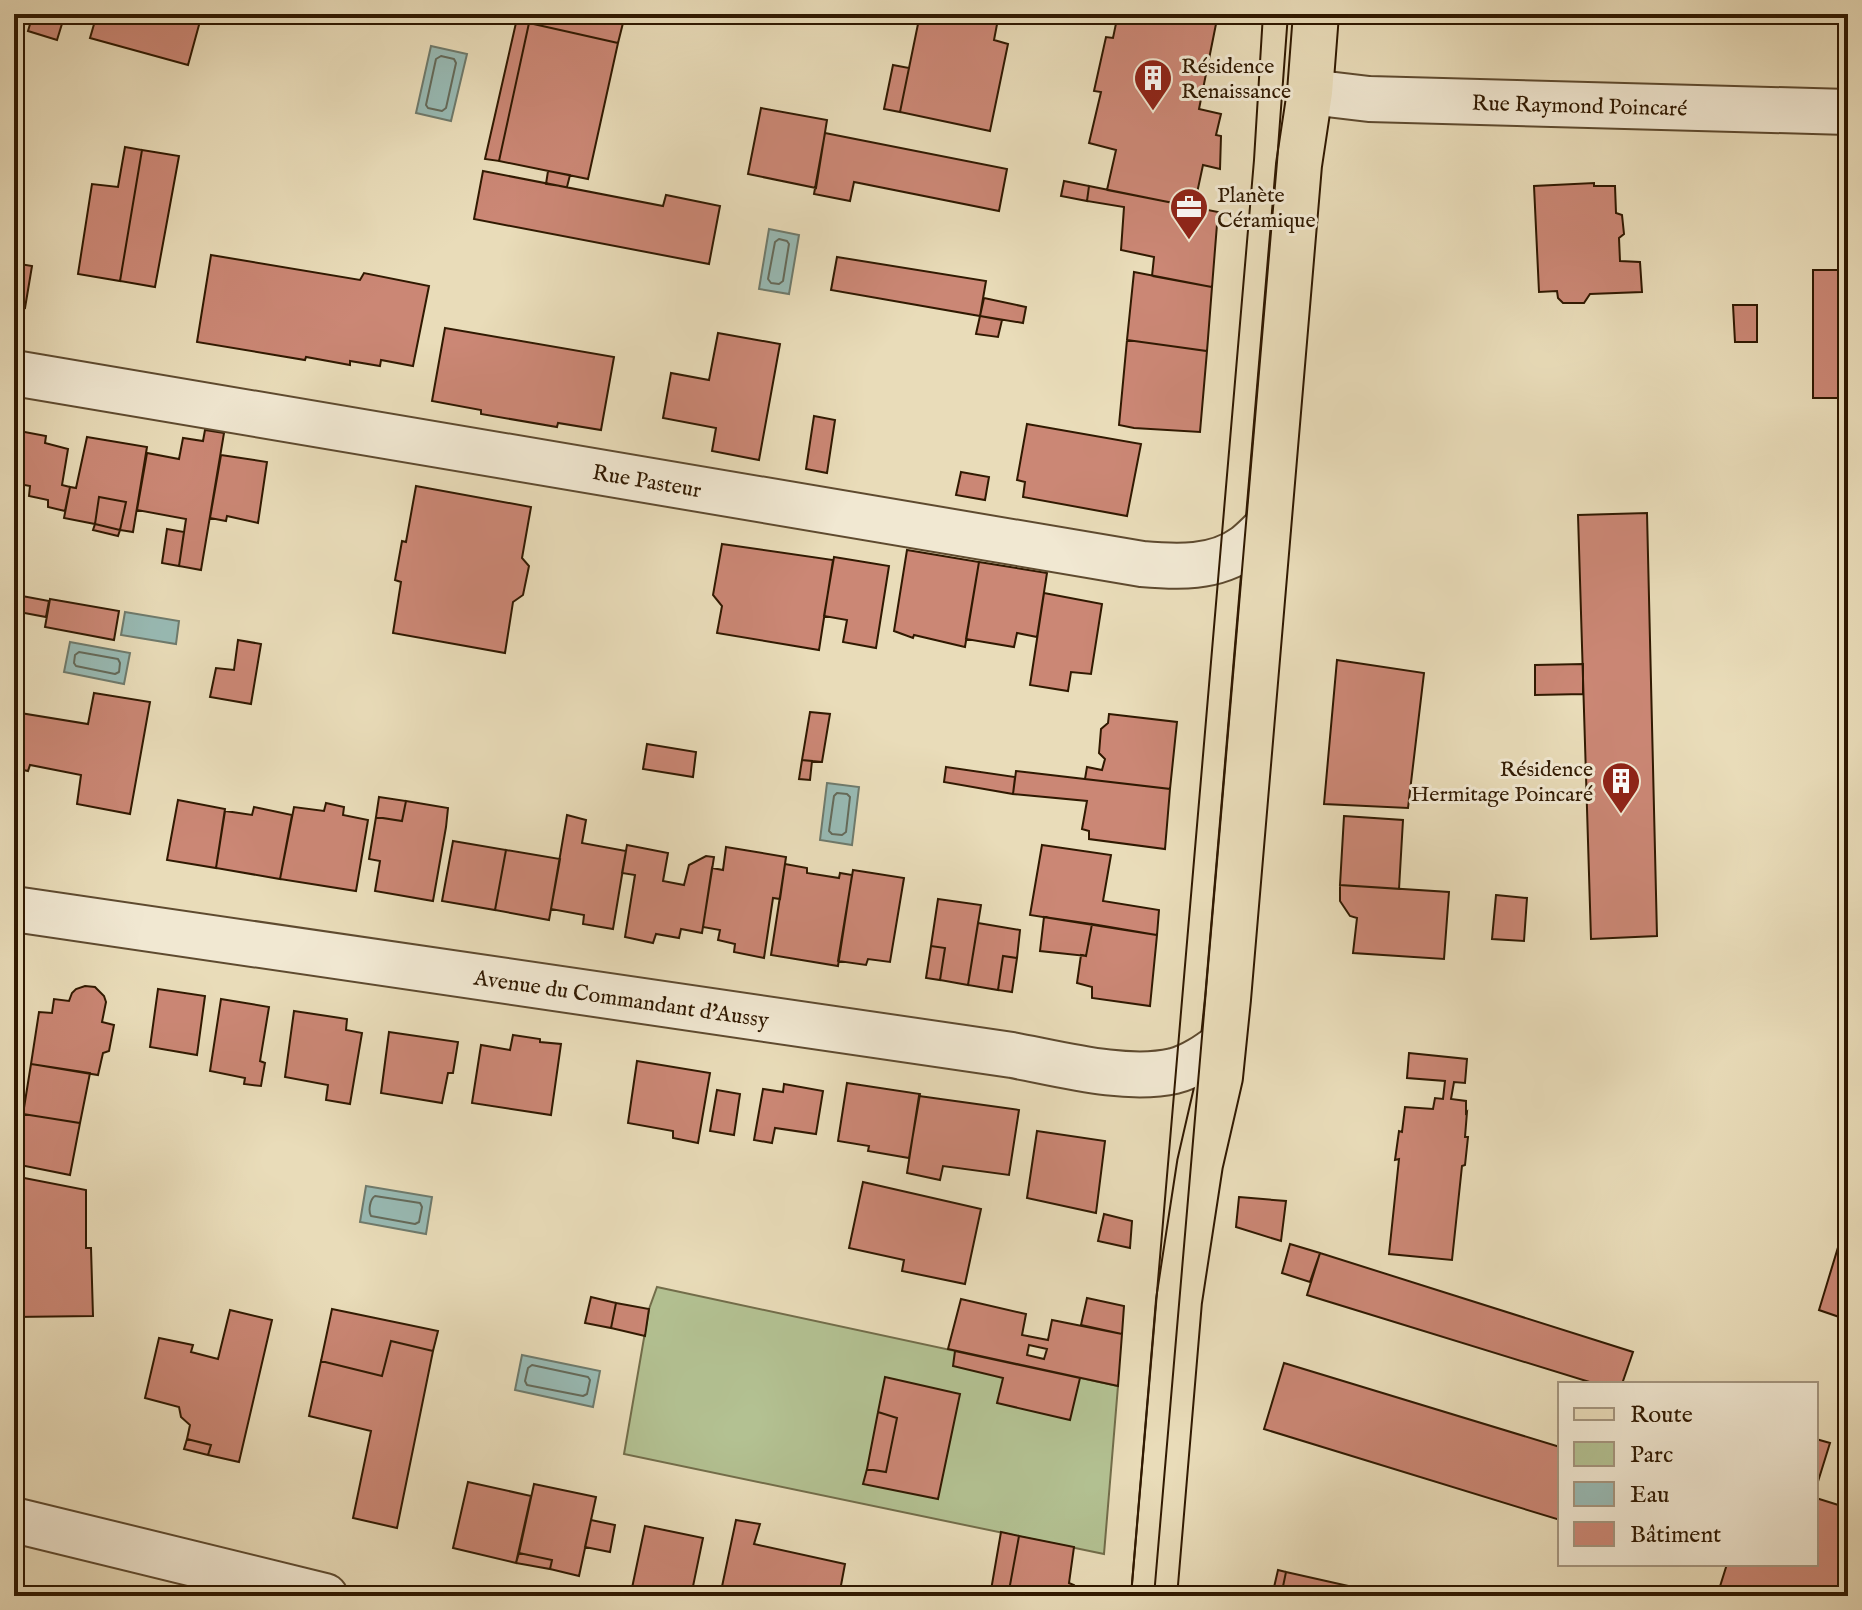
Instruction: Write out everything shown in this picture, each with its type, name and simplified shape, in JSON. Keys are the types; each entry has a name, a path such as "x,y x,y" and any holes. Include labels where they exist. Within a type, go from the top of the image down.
{"main road":[{"path":"1154,1596 1179,1301 1200,1164 1220,1077 1299,165 1310,92 1316,14"}],"street":[{"name":"Rue Raymond Poincaré","path":"1310,92 1369,99 1848,112"},
{"name":"Rue Pasteur","path":"14,373 1142,564 1187,566 1219,561 1244,548 1268,526"},
{"name":"Avenue du Commandant d'Aussy","path":"14,909 1012,1055 1098,1071 1134,1074 1176,1070 1200,1061 1223,1044"},
{"path":"14,1520 325,1596"}],"green space":[{"path":"657,1287 1118,1386 1104,1554 624,1454 649,1309"}],"water":[{"path":"431,46 467,54 451,121 416,113"},
{"path":"769,229 799,235 789,294 759,289"},
{"path":"125,612 179,621 176,644 121,635"},
{"path":"70,642 130,653 124,684 64,672"},
{"path":"827,783 859,787 852,845 820,840"},
{"path":"366,1186 432,1197 426,1234 360,1222"},
{"path":"522,1355 600,1371 593,1407 515,1390"}],"building":[{"path":"33,14 65,14 57,40 28,31"},
{"path":"97,14 202,14 188,65 90,38"},
{"path":"518,14 531,14 499,161 485,159"},
{"path":"531,14 582,14 623,23 618,43 529,23"},
{"path":"906,14 999,14 994,40 1008,44 990,131 900,112 918,24 905,22"},
{"name":"Résidence Renaissance","path":"1118,14 1218,14 1199,109 1221,114 1216,135 1221,136 1220,169 1203,165 1194,207 1107,190 1116,150 1089,143 1101,92 1094,91 1106,37 1113,38"},
{"path":"529,23 618,43 588,179 499,161"},
{"path":"893,65 909,68 900,112 884,109"},
{"path":"761,108 827,120 816,188 748,174"},
{"path":"825,133 1007,169 999,211 854,182 850,201 814,194"},
{"path":"125,147 142,150 120,281 78,274 92,184 118,187"},
{"path":"142,150 179,156 155,287 120,281"},
{"path":"483,171 663,206 666,195 720,206 709,264 474,219"},
{"path":"548,171 570,175 567,187 546,184"},
{"path":"1064,181 1089,186 1087,201 1061,196"},
{"path":"1594,183 1594,186 1615,186 1616,213 1622,215 1624,234 1619,238 1620,261 1640,262 1642,292 1590,294 1584,303 1563,303 1557,291 1539,292 1534,186"},
{"path":"1089,186 1218,212 1212,287 1152,276 1154,257 1121,250 1124,207 1087,201"},
{"path":"211,255 360,280 364,273 429,286 413,366 381,360 380,366 350,361 350,365 306,357 305,360 197,342"},
{"path":"837,257 986,281 980,316 831,290"},
{"path":"14,263 32,266 25,308 14,306"},
{"path":"1813,270 1848,270 1848,398 1813,398"},
{"path":"1134,272 1212,287 1207,351 1127,340"},
{"path":"984,298 1026,307 1023,323 980,316"},
{"path":"1733,305 1757,305 1757,342 1735,342"},
{"path":"980,316 1002,320 998,337 976,334"},
{"path":"445,328 614,357 601,430 558,423 557,427 481,414 481,410 432,401"},
{"path":"718,333 780,344 759,460 712,451 716,428 663,418 671,373 709,380"},
{"path":"1127,340 1207,351 1200,432 1119,425"},
{"path":"814,416 835,420 827,473 806,469"},
{"path":"1027,424 1141,444 1127,516 1023,497 1025,482 1017,480"},
{"path":"14,430 46,436 45,443 68,449 62,485 70,487 65,511 48,507 48,500 29,496 30,486 14,483"},
{"path":"205,430 224,433 201,570 179,566 186,519 137,510 147,453 179,459 183,438 203,441"},
{"path":"87,437 147,447 133,532 120,530 126,502 99,497 95,524 64,518 70,487 76,488"},
{"path":"221,455 267,462 258,523 227,516 226,521 210,518"},
{"path":"961,472 989,477 985,500 956,495"},
{"path":"416,486 531,507 522,558 529,566 523,595 513,602 505,653 393,633 401,582 395,580 402,541 406,542"},
{"path":"99,497 126,502 120,530 95,524"},
{"name":"Résidence Hermitage Poincaré","path":"1647,513 1657,936 1591,939 1578,515"},
{"path":"95,524 120,530 118,536 93,530"},
{"path":"167,529 184,532 179,566 162,563"},
{"path":"722,544 833,560 819,650 717,633 722,606 713,595"},
{"path":"907,550 979,562 965,647 914,635 913,638 894,631"},
{"path":"834,557 889,566 876,648 843,642 847,620 824,616"},
{"path":"979,562 1047,573 1037,637 1017,633 1014,647 966,639"},
{"path":"1044,593 1102,604 1091,674 1071,672 1068,691 1030,685"},
{"path":"22,596 49,601 46,617 19,612"},
{"path":"50,599 119,611 114,640 45,627"},
{"path":"238,640 261,644 251,704 210,697 216,668 234,670"},
{"path":"1337,660 1424,673 1408,808 1324,804"},
{"path":"1583,664 1583,694 1535,695 1535,665"},
{"path":"94,693 150,702 130,814 77,804 81,775 30,765 28,771 14,768 14,712 88,724"},
{"path":"810,712 830,714 822,762 802,760"},
{"path":"1109,714 1177,722 1170,789 1085,779 1087,767 1102,770 1105,759 1099,753 1101,729 1108,723"},
{"path":"647,744 696,752 693,777 643,769"},
{"path":"802,760 812,761 810,780 799,779"},
{"path":"946,767 1015,777 1013,794 944,782"},
{"path":"1016,771 1170,789 1165,849 1089,839 1089,831 1082,829 1087,801 1013,794"},
{"path":"379,797 406,801 402,821 376,817"},
{"path":"178,800 225,809 216,868 167,860"},
{"path":"406,801 448,808 433,901 375,891 380,861 369,859 376,817 402,821"},
{"path":"326,803 344,807 343,815 368,820 356,891 280,879 294,807 324,811"},
{"path":"254,807 292,815 280,879 216,868 225,811 252,815"},
{"path":"567,815 586,820 582,843 626,851 613,929 583,924 584,915 551,909"},
{"path":"1344,816 1403,820 1399,889 1340,885"},
{"path":"453,841 506,850 495,910 442,901"},
{"path":"627,845 668,853 663,881 684,885 689,865 706,856 714,857 702,933 681,929 679,938 656,934 653,943 625,937 635,875 622,873"},
{"path":"1042,845 1111,855 1103,901 1159,910 1157,935 1030,915"},
{"path":"726,847 786,857 780,899 773,898 764,958 734,952 735,944 718,940 720,930 703,927 712,868 723,870"},
{"path":"506,850 560,859 549,920 495,910"},
{"path":"785,864 807,868 807,873 839,878 840,873 852,875 838,966 771,955"},
{"path":"853,870 904,878 890,962 868,959 866,965 838,961"},
{"path":"1340,885 1449,892 1444,959 1353,953 1357,918 1350,916 1340,901"},
{"path":"1496,895 1527,898 1524,941 1492,939"},
{"path":"938,899 981,905 968,985 940,980 945,948 931,946"},
{"path":"1044,917 1092,924 1086,956 1040,951"},
{"path":"978,923 1020,930 1017,958 1003,956 998,990 968,985"},
{"path":"1092,924 1157,935 1150,1006 1092,998 1092,987 1077,983 1081,955 1086,956"},
{"path":"931,946 945,948 940,980 926,978"},
{"path":"1003,956 1017,958 1012,992 998,990"},
{"path":"95,987 104,996 106,1002 102,1022 114,1025 109,1051 103,1053 98,1075 31,1064 39,1012 52,1013 54,999 69,1001 76,989"},
{"path":"158,989 205,996 197,1055 150,1047"},
{"path":"221,999 269,1007 260,1061 265,1063 261,1086 244,1084 245,1078 210,1071"},
{"path":"294,1011 347,1019 346,1030 362,1033 350,1104 326,1100 328,1085 285,1077"},
{"path":"389,1032 458,1042 453,1073 448,1073 442,1103 381,1093"},
{"path":"513,1035 561,1044 551,1115 472,1103 481,1045 510,1050"},
{"path":"1409,1053 1467,1059 1465,1083 1454,1082 1451,1099 1466,1101 1465,1137 1468,1137 1452,1260 1389,1254 1399,1159 1395,1160 1405,1107 1433,1109 1435,1098 1443,1099 1445,1081 1407,1078"},
{"path":"637,1061 710,1073 698,1143 673,1138 673,1131 628,1123"},
{"path":"31,1064 90,1073 80,1123 23,1114"},
{"path":"847,1083 920,1094 909,1158 868,1151 869,1146 838,1141"},
{"path":"784,1084 823,1091 816,1134 775,1128 772,1143 754,1140 763,1089 783,1092"},
{"path":"717,1090 740,1094 734,1135 710,1131"},
{"path":"919,1096 1019,1110 1009,1175 943,1166 940,1180 907,1173"},
{"path":"23,1114 80,1123 70,1175 15,1164"},
{"path":"1037,1131 1105,1141 1096,1213 1027,1198"},
{"path":"14,1176 86,1190 86,1248 91,1248 93,1316 14,1317 14,1268 23,1269 21,1233 14,1232"},
{"path":"863,1182 981,1209 965,1284 902,1271 904,1260 849,1248"},
{"path":"1239,1197 1286,1201 1281,1241 1236,1227"},
{"path":"1104,1214 1132,1221 1130,1248 1098,1241"},
{"path":"1848,1222 1848,1320 1819,1310"},
{"path":"1290,1244 1320,1253 1310,1282 1282,1273"},
{"path":"1320,1253 1633,1352 1623,1382 1590,1382 1307,1295"},
{"path":"591,1297 616,1303 611,1328 585,1323"},
{"path":"1087,1298 1124,1306 1122,1334 1081,1325"},
{"path":"961,1299 1026,1314 1022,1335 1048,1340 1052,1320 1122,1334 1118,1386 948,1349","holes":["1029,1345 1047,1349 1044,1359 1027,1355"]},
{"path":"616,1303 649,1309 645,1336 611,1328"},
{"path":"332,1309 438,1331 433,1351 391,1341 382,1376 321,1361"},
{"path":"230,1310 272,1320 239,1462 208,1455 211,1445 187,1439 190,1425 181,1417 179,1407 145,1398 159,1338 193,1345 191,1352 218,1359"},
{"path":"391,1341 433,1351 397,1528 353,1518 371,1431 309,1416 321,1361 382,1376"},
{"path":"955,1351 1080,1378 1070,1420 997,1403 1003,1378 953,1366"},
{"path":"1284,1363 1558,1446 1558,1519 1264,1429"},
{"path":"885,1377 960,1394 938,1499 863,1484 867,1469 886,1472 897,1418 878,1412"},
{"path":"878,1412 897,1418 886,1472 867,1469"},
{"path":"187,1439 211,1445 208,1455 184,1449"},
{"path":"1818,1440 1830,1443 1818,1482"},
{"path":"468,1482 531,1496 516,1563 453,1548"},
{"path":"534,1484 596,1497 579,1576 550,1569 552,1560 519,1553"},
{"path":"1818,1499 1848,1508 1848,1596 1797,1596 1786,1593 1785,1596 1717,1596 1726,1566 1818,1566"},
{"path":"591,1520 615,1525 610,1552 585,1547"},
{"path":"736,1520 760,1524 754,1544 845,1564 839,1596 720,1596"},
{"path":"645,1526 703,1538 691,1596 670,1596 632,1588"},
{"path":"1001,1532 1019,1536 1008,1596 990,1596"},
{"path":"1019,1536 1074,1547 1069,1583 1074,1585 1072,1596 1008,1596"},
{"path":"519,1553 552,1560 550,1569 516,1563"},
{"path":"1278,1570 1286,1572 1281,1596 1272,1596"},
{"path":"1286,1572 1353,1587 1351,1596 1281,1596"},
{"path":"14,1586 41,1592 40,1596 14,1596"}],"tram line":[{"path":"1131,1596 1254,160 1263,14"},
{"path":"1154,1596 1288,14"}],"place":[{"name":"Résidence Renaissance","path":"1153,112"},
{"name":"Planète Céramique","path":"1189,241"},
{"name":"Résidence Hermitage Poincaré","path":"1621,815"}]}
